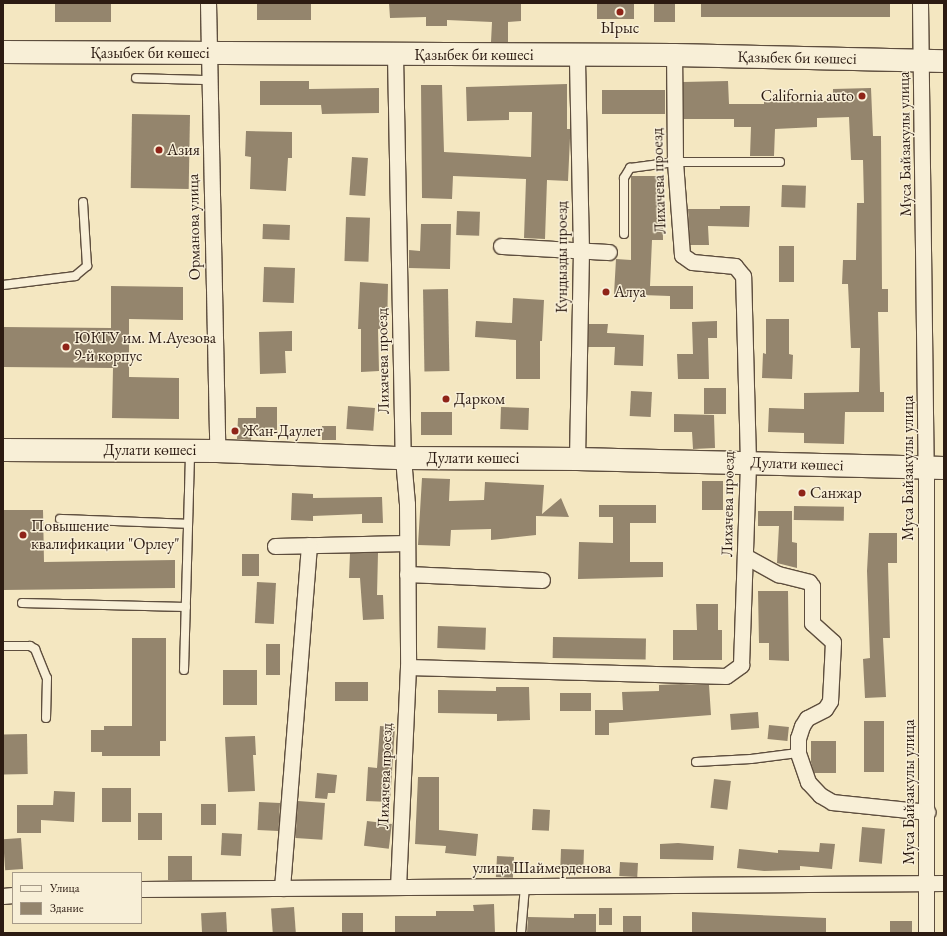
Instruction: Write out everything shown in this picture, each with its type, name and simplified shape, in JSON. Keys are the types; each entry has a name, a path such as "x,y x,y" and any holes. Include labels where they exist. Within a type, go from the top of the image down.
{"main road":[{"name":"Қазыбек би көшесі","path":"3,52 394,55 674,55 944,61"},
{"name":"Дулати көшесі","path":"3,450 217,451 403,458 577,459 935,467"}],"street":[{"name":"Орманова улица","path":"208,3 217,451"},
{"name":"Муса Байзакулы улица","path":"920,3 935,467 927,812 928,883 926,933"},
{"name":"Лихачева проезд","path":"394,55 403,458 407,543 408,667 398,887"},
{"name":"Кундызды проезд","path":"577,55 581,251 577,459"},
{"name":"Лихачева проезд","path":"408,667 726,676 741,665 748,462 743,276 735,266 692,262 682,255 675,162 674,55"},
{"path":"501,246 609,252"},
{"path":"275,546 407,543"},
{"path":"282,888 309,545"},
{"path":"745,556 778,574 809,582 812,586 812,623 833,642 830,701 825,709 808,718 802,726 798,753 808,782 820,795 832,802 927,812"},
{"path":"407,574 542,580"},
{"name":"улица Шаймерденова","path":"142,889 944,883"}],"lane":[{"path":"136,78 209,80"},
{"path":"624,234 624,178 630,168 675,162 780,162"},
{"path":"3,285 75,276 87,266 83,202"},
{"path":"184,670 190,451"},
{"path":"60,519 188,524"},
{"path":"22,602 186,607"},
{"path":"3,646 30,646 35,649 47,678 46,718"},
{"path":"696,762 751,759 798,753"},
{"path":"521,933 525,886"}],"building":[{"path":"55,3 111,3 111,22 55,22"},
{"path":"257,3 311,3 311,20 257,20"},
{"path":"389,3 521,3 521,21 508,22 508,42 491,42 492,22 447,20 447,26 426,26 426,17 390,18"},
{"path":"597,3 634,3 634,19 597,19"},
{"path":"654,3 675,3 675,22 654,22"},
{"path":"701,3 890,3 890,17 701,17"},
{"path":"260,81 309,81 309,89 379,88 379,113 322,114 321,105 260,105"},
{"path":"728,81 729,104 764,104 764,101 833,101 833,89 871,88 873,136 881,136 882,289 888,289 888,312 878,312 880,392 884,392 884,412 845,412 844,444 804,443 804,433 768,432 769,408 804,409 804,393 859,392 860,348 851,348 848,284 842,284 843,260 856,260 857,203 864,203 863,160 851,160 849,117 817,118 817,127 775,129 774,156 750,156 751,127 734,127 734,119 684,119 683,82"},
{"path":"567,84 567,129 570,129 568,181 547,180 545,239 524,238 526,179 453,176 452,199 422,198 421,85 442,85 444,152 531,157 532,112 509,112 509,120 467,121 466,87"},
{"path":"602,90 665,90 665,114 602,114"},
{"path":"132,114 190,115 189,189 131,188"},
{"path":"246,131 292,132 292,158 288,158 286,191 250,189 251,157 245,156"},
{"path":"352,157 368,158 365,196 349,195"},
{"path":"631,176 662,176 663,240 652,240 650,286 693,286 693,309 670,309 670,296 614,294 616,259 631,260"},
{"path":"782,185 806,186 805,208 781,207"},
{"path":"720,206 750,206 749,227 708,226 709,245 690,245 688,209 720,209"},
{"path":"457,211 480,212 479,236 456,235"},
{"path":"346,217 370,218 368,262 344,261"},
{"path":"263,224 290,225 289,240 262,239"},
{"path":"421,224 451,224 450,269 409,268 409,250 420,251"},
{"path":"779,246 794,246 794,282 779,282"},
{"path":"264,267 295,268 294,303 263,302"},
{"path":"360,282 388,284 387,330 378,329 379,371 361,372 361,329 358,329"},
{"name":"ЮКГУ им. М.Ауезова 9-й корпус","path":"111,286 183,287 183,320 129,319 129,377 179,378 179,419 112,418 113,368 3,367 3,327 111,328"},
{"path":"423,289 448,289 449,371 424,371"},
{"path":"513,298 544,300 542,341 540,341 540,379 516,379 516,340 475,337 476,321 512,323"},
{"path":"766,319 789,319 789,354 793,355 792,379 762,378 763,353 766,354"},
{"path":"717,321 717,338 708,338 709,379 678,379 677,354 693,354 692,322"},
{"path":"589,324 608,324 607,333 644,335 643,366 614,365 615,347 588,347"},
{"path":"292,331 292,351 285,351 286,373 260,374 259,332"},
{"path":"704,388 726,388 726,414 704,414"},
{"path":"631,391 652,392 651,417 630,416"},
{"path":"348,406 375,408 373,431 346,429"},
{"path":"256,407 277,407 277,430 252,430 251,440 237,439 238,418 256,418"},
{"path":"501,407 529,408 528,430 500,429"},
{"path":"421,412 452,412 452,435 421,435"},
{"path":"674,414 714,415 715,448 693,449 692,432 674,432"},
{"path":"322,426 336,426 336,440 322,440"},
{"path":"422,478 450,479 449,501 484,500 485,482 544,485 542,514 561,498 569,517 536,516 536,535 491,540 491,529 451,530 450,546 418,545"},
{"path":"702,481 723,481 723,510 702,510"},
{"path":"292,493 313,494 313,498 382,497 383,523 362,523 362,514 313,516 313,521 291,520"},
{"path":"599,505 656,505 656,523 630,523 630,562 663,562 663,577 578,579 579,542 613,543 613,517 599,517"},
{"path":"794,506 844,507 844,521 794,520"},
{"name":"Повышение квалификации \"Орлеу\"","path":"3,510 43,510 44,562 175,560 175,588 3,590"},
{"path":"758,511 792,511 792,542 797,543 797,568 777,563 779,526 758,526"},
{"path":"869,533 897,533 897,563 888,563 890,638 883,638 886,697 865,698 863,659 870,658 867,571"},
{"path":"350,553 378,553 377,595 383,595 384,619 363,620 360,578 349,578"},
{"path":"242,554 259,554 259,576 242,576"},
{"path":"257,582 276,583 274,624 255,623"},
{"path":"758,591 788,591 789,661 769,660 769,643 759,643"},
{"path":"696,604 718,604 718,630 722,630 722,660 673,660 673,630 697,630"},
{"path":"438,626 486,628 485,650 437,648"},
{"path":"553,637 646,639 646,660 553,658"},
{"path":"132,638 166,638 166,741 160,741 160,756 102,756 102,752 91,752 91,730 104,730 104,726 132,726"},
{"path":"266,644 280,644 280,675 266,675"},
{"path":"223,670 257,670 257,705 223,705"},
{"path":"335,682 368,682 368,701 335,701"},
{"path":"659,685 709,685 711,715 609,723 609,735 595,735 595,710 623,710 622,692 659,691"},
{"path":"496,687 529,687 530,720 497,721 497,714 438,713 438,690 496,691"},
{"path":"560,693 591,693 591,711 560,711"},
{"path":"758,712 759,728 731,730 730,714"},
{"path":"864,721 884,721 884,772 864,772"},
{"path":"769,725 789,727 787,741 768,739"},
{"path":"380,726 395,727 390,802 366,801 368,767 377,768"},
{"path":"3,734 27,734 28,774 4,774"},
{"path":"255,736 256,755 253,755 255,791 228,792 225,737"},
{"path":"811,741 836,741 836,773 814,773 811,762"},
{"path":"317,773 337,775 335,793 328,793 327,799 315,798"},
{"path":"418,777 439,777 439,830 478,834 476,856 445,853 446,846 415,844"},
{"path":"714,779 731,781 727,810 710,808"},
{"path":"102,788 131,788 131,822 102,822"},
{"path":"54,791 75,792 74,822 41,820 41,833 17,833 17,805 53,805"},
{"path":"298,801 325,803 322,840 295,838"},
{"path":"259,802 280,803 279,831 258,830"},
{"path":"201,804 216,804 216,825 201,825"},
{"path":"533,809 550,810 549,831 532,830"},
{"path":"138,813 162,813 162,840 138,840"},
{"path":"367,821 392,824 389,849 364,846"},
{"path":"862,827 885,829 882,864 859,862"},
{"path":"222,833 242,834 241,856 221,855"},
{"path":"21,838 23,869 5,870 3,839"},
{"path":"678,843 714,846 713,860 660,859 660,844"},
{"path":"820,843 835,844 832,869 800,866 800,870 764,871 737,868 739,849 778,853 778,850 819,852"},
{"path":"561,849 584,850 583,871 560,870"},
{"path":"168,856 192,856 192,880 168,880"},
{"path":"497,856 514,857 513,878 496,877"},
{"path":"620,862 638,863 637,877 619,876"},
{"path":"494,904 495,933 395,933 395,916 436,916 436,911 474,911 473,905"},
{"path":"294,907 296,933 273,933 271,909"},
{"path":"599,908 612,908 612,925 599,925"},
{"path":"226,912 227,933 202,933 201,913"},
{"path":"692,912 826,918 826,933 692,933"},
{"path":"342,913 363,913 363,933 342,933"},
{"path":"574,914 596,914 596,933 527,933 528,917 574,918"},
{"path":"623,916 641,916 641,933 623,933"},
{"path":"890,921 912,921 912,933 890,933"}],"place":[{"name":"Ырыс","path":"620,12"},
{"name":"California auto","path":"862,96"},
{"name":"Азия","path":"159,150"},
{"name":"Алуа","path":"606,292"},
{"name":"ЮКГУ им. М.Ауезова 9-й корпус","path":"66,347"},
{"name":"Дарком","path":"446,399"},
{"name":"Жан-Даулет","path":"235,431"},
{"name":"Санжар","path":"802,493"},
{"name":"Повышение квалификации \"Орлеу\"","path":"23,535"}]}
